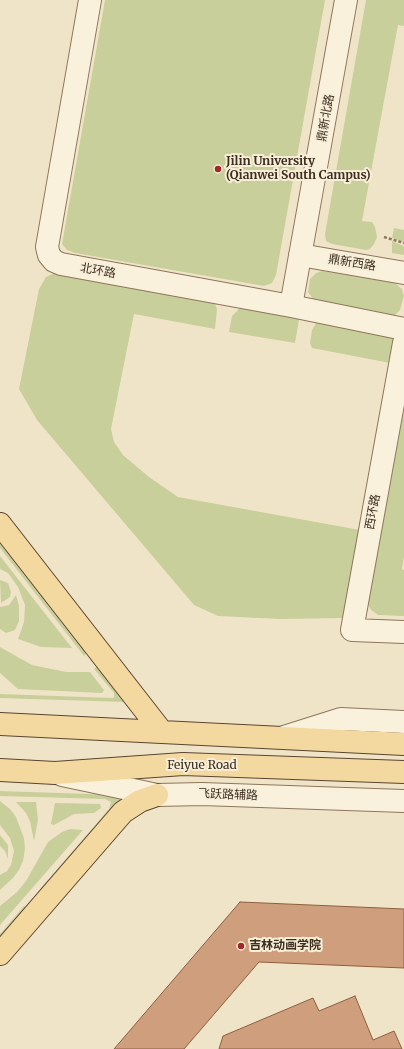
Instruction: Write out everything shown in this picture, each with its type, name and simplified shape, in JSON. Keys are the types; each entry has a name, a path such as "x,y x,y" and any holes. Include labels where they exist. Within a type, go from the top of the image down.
{"main road":[{"path":"0,524 162,732"},
{"path":"0,724 404,744"},
{"name":"Feiyue Road","path":"0,770 55,773 183,764 404,772"},
{"path":"0,954 123,812 140,801 157,795"}],"street":[{"name":"北环路","path":"90,0 47,247 49,255 54,261 61,264 291,306 404,329"},
{"name":"鼎新北路","path":"291,306 346,0"},
{"name":"鼎新西路","path":"300,255 404,273"},
{"name":"西环路","path":"404,343 352,630 404,632"},
{"path":"282,738 341,719 404,722"},
{"name":"飞跃路辅路","path":"55,773 157,795 202,794 404,801"}],"path":[{"path":"384,237 404,244"}],"green space":[{"path":"105,0 325,0 276,275 272,283 264,286 75,253 67,250 62,244"},
{"path":"366,0 404,0 404,26 398,25 362,221 372,222 375,227 377,237 370,249 366,250 332,244 326,241 325,234"},
{"path":"394,228 404,230 404,242 392,238"},
{"path":"392,241 404,246 404,255 392,253"},
{"path":"322,271 389,281 396,284 402,289 404,296 400,310 394,316 313,299 308,292 310,279 316,273"},
{"path":"57,272 211,300 215,304 217,309 215,329 134,314 111,429 114,442 123,455 149,477 178,497 360,530 345,618 280,619 218,616 194,605 37,420 19,389 39,289 46,277"},
{"path":"241,307 296,317 299,320 295,343 229,332 232,316"},
{"path":"319,321 395,338 390,363 312,348 310,343 312,330"},
{"path":"404,409 404,557 402,569 404,570 404,616 378,615 371,610 368,604"},
{"path":"0,541 87,653 84,656 0,548"},
{"path":"0,556 72,648 41,647 18,639 24,622 25,605 18,587 8,573 0,569"},
{"path":"0,580 8,583 11,592 10,597 1,603"},
{"path":"16,595 19,606 19,621 15,630 6,633 0,629 0,607 9,605"},
{"path":"0,647 32,665 66,672 90,672 104,690 102,693 18,689 0,673"},
{"path":"97,666 125,700 124,702 0,698 0,694 114,698 114,693 94,669"},
{"path":"0,791 118,795 121,797 113,811 44,891 41,888 109,809 111,802 105,799 0,796"},
{"path":"0,801 10,809 16,817 24,838 25,849 23,861 19,870 0,890 0,875 7,871 11,865 14,851 10,838 0,825"},
{"path":"16,802 36,802 38,820 34,841 30,821 26,813"},
{"path":"55,803 100,804 101,808 94,813 74,814 54,825 51,824"},
{"path":"70,829 83,830 0,925 0,906 17,892 26,881 48,842 62,832"},
{"path":"0,835 8,845 8,859 5,851 0,846"},
{"path":"24,906 27,909 0,940 0,934"}],"building":[{"path":"240,902 404,909 404,968 259,962 184,1049 114,1049"},
{"path":"355,996 373,1040 394,1031 402,1049 219,1049 223,1036 313,998 319,1011"}],"place":[{"name":"Jilin University (Qianwei South Campus)","path":"218,169"},
{"name":"吉林动画学院","path":"241,946"}]}
